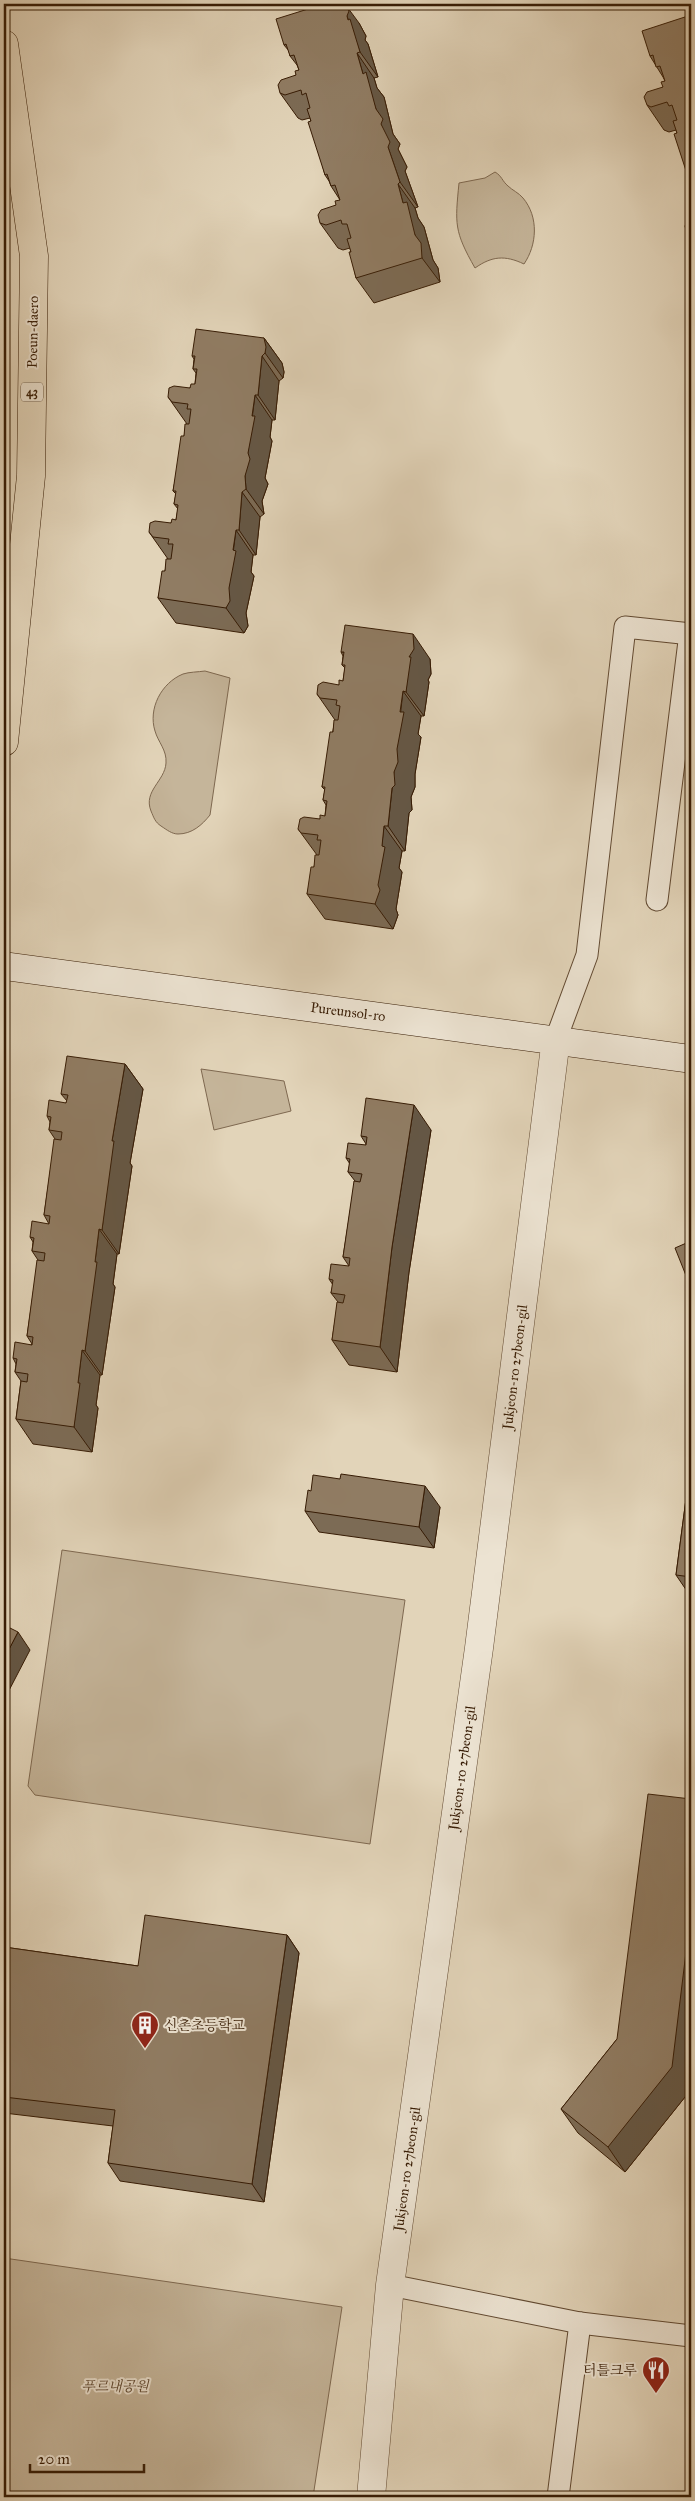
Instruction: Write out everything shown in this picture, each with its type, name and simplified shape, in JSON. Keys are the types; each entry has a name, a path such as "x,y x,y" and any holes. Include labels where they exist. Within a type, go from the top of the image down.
{"highway":[{"name":"Poeun-daero","path":"4,44 34,256 31,476 4,742"}],"street":[{"name":"Pureunsol-ro","path":"4,966 556,1039 691,1059"},
{"name":"Jukjeon-ro 27beon-gil","path":"371,2497 390,2285 479,1648 556,1039"}],"lane":[{"path":"556,1039 587,955 625,627 691,633 657,900"},
{"path":"390,2285 580,2323 691,2336"},
{"path":"558,2497 580,2323"}],"green space":[{"path":"495,172 521,196 528,206 534,222 534,240 524,264 511,259 499,258 487,261 475,268 463,245 458,227 459,183 485,178"},
{"path":"205,671 230,678 210,815 192,831 176,834 157,823 149,804 152,792 165,769 166,763 164,750 156,735 153,714 158,698 175,678 191,672"},
{"path":"201,1069 284,1081 291,1111 214,1130"},
{"path":"62,1550 405,1600 370,1844 35,1795 28,1786"},
{"name":"푸르내공원","path":"4,2258 342,2307 313,2497 4,2497"}],"building":[{"path":"324,4 345,4 349,11 347,16 348,20 350,19 360,52 357,53 363,74 366,72 376,109 383,119 381,124 390,142 388,147 400,182 398,184 403,203 407,202 415,235 421,243 422,258 356,278 349,252 351,252 347,239 351,238 347,224 342,224 341,220 326,225 320,223 318,215 321,210 336,205 335,201 340,200 335,185 331,186 327,174 325,175 308,122 311,121 307,109 310,108 306,93 302,95 301,90 285,95 280,93 278,85 281,80 296,75 295,71 299,70 294,55 290,56 286,44 284,45 276,19"},
{"path":"691,15 691,186 674,134 677,133 673,121 677,120 672,105 669,106 667,102 651,107 647,105 644,97 647,92 663,87 661,82 665,81 660,66 656,67 653,55 650,56 642,31"},
{"path":"691,220 691,236 687,234 685,226"},
{"path":"196,329 264,338 266,347 265,353 262,356 258,395 255,395 252,416 255,416 248,453 250,459 245,476 246,489 242,492 239,530 236,530 233,550 236,551 229,588 230,601 226,608 158,598 162,571 165,571 166,559 171,559 173,544 168,544 169,539 153,537 149,532 150,523 155,521 171,523 172,519 176,520 178,505 174,504 176,491 173,491 181,436 184,436 185,424 189,424 191,409 187,409 188,404 172,402 168,397 169,388 174,386 190,388 191,384 195,384 197,369 193,369 195,356 192,356"},
{"path":"345,625 413,634 414,649 409,657 411,657 406,692 403,691 400,712 404,712 397,749 398,762 394,772 395,785 392,788 388,826 384,826 382,846 385,847 378,885 380,890 375,904 307,894 311,867 314,867 315,855 319,855 321,840 317,840 318,835 301,833 298,829 300,819 304,817 320,819 320,815 325,816 327,801 323,800 325,787 322,787 330,732 333,732 334,720 338,720 340,706 336,705 337,700 320,698 317,694 318,685 323,682 339,685 339,680 343,681 345,665 342,665 344,652 341,652"},
{"path":"67,1056 125,1064 112,1141 114,1141 102,1230 99,1229 95,1262 97,1262 85,1351 82,1350 74,1427 16,1419 21,1381 27,1382 28,1374 15,1372 17,1359 13,1358 15,1342 32,1345 33,1337 27,1336 37,1260 44,1261 45,1253 32,1251 34,1238 30,1237 32,1221 49,1224 50,1216 44,1215 54,1139 61,1140 62,1132 49,1130 51,1117 47,1116 49,1100 66,1103 68,1095 61,1094"},
{"path":"366,1098 414,1105 392,1247 380,1347 332,1340 337,1302 343,1303 345,1295 331,1293 333,1280 329,1279 331,1264 349,1266 350,1258 343,1257 354,1181 360,1182 362,1174 348,1172 350,1159 346,1158 348,1143 366,1145 367,1137 361,1136"},
{"path":"691,1241 691,1288 675,1248"},
{"path":"691,1461 691,1577 676,1575"},
{"path":"341,1474 425,1486 419,1527 305,1511 308,1490 311,1491 313,1475 340,1479"},
{"path":"4,1625 18,1632 4,1659"},
{"path":"648,1794 691,1799 691,1911 672,2067 608,2147 561,2109 617,2039"},
{"name":"신촌초등학교","path":"145,1915 287,1935 252,2184 108,2163 115,2110 4,2097 4,1947 138,1966"}],"place":[{"name":"신촌초등학교","path":"145,2049"},
{"name":"터틀크루","path":"656,2394"}]}
